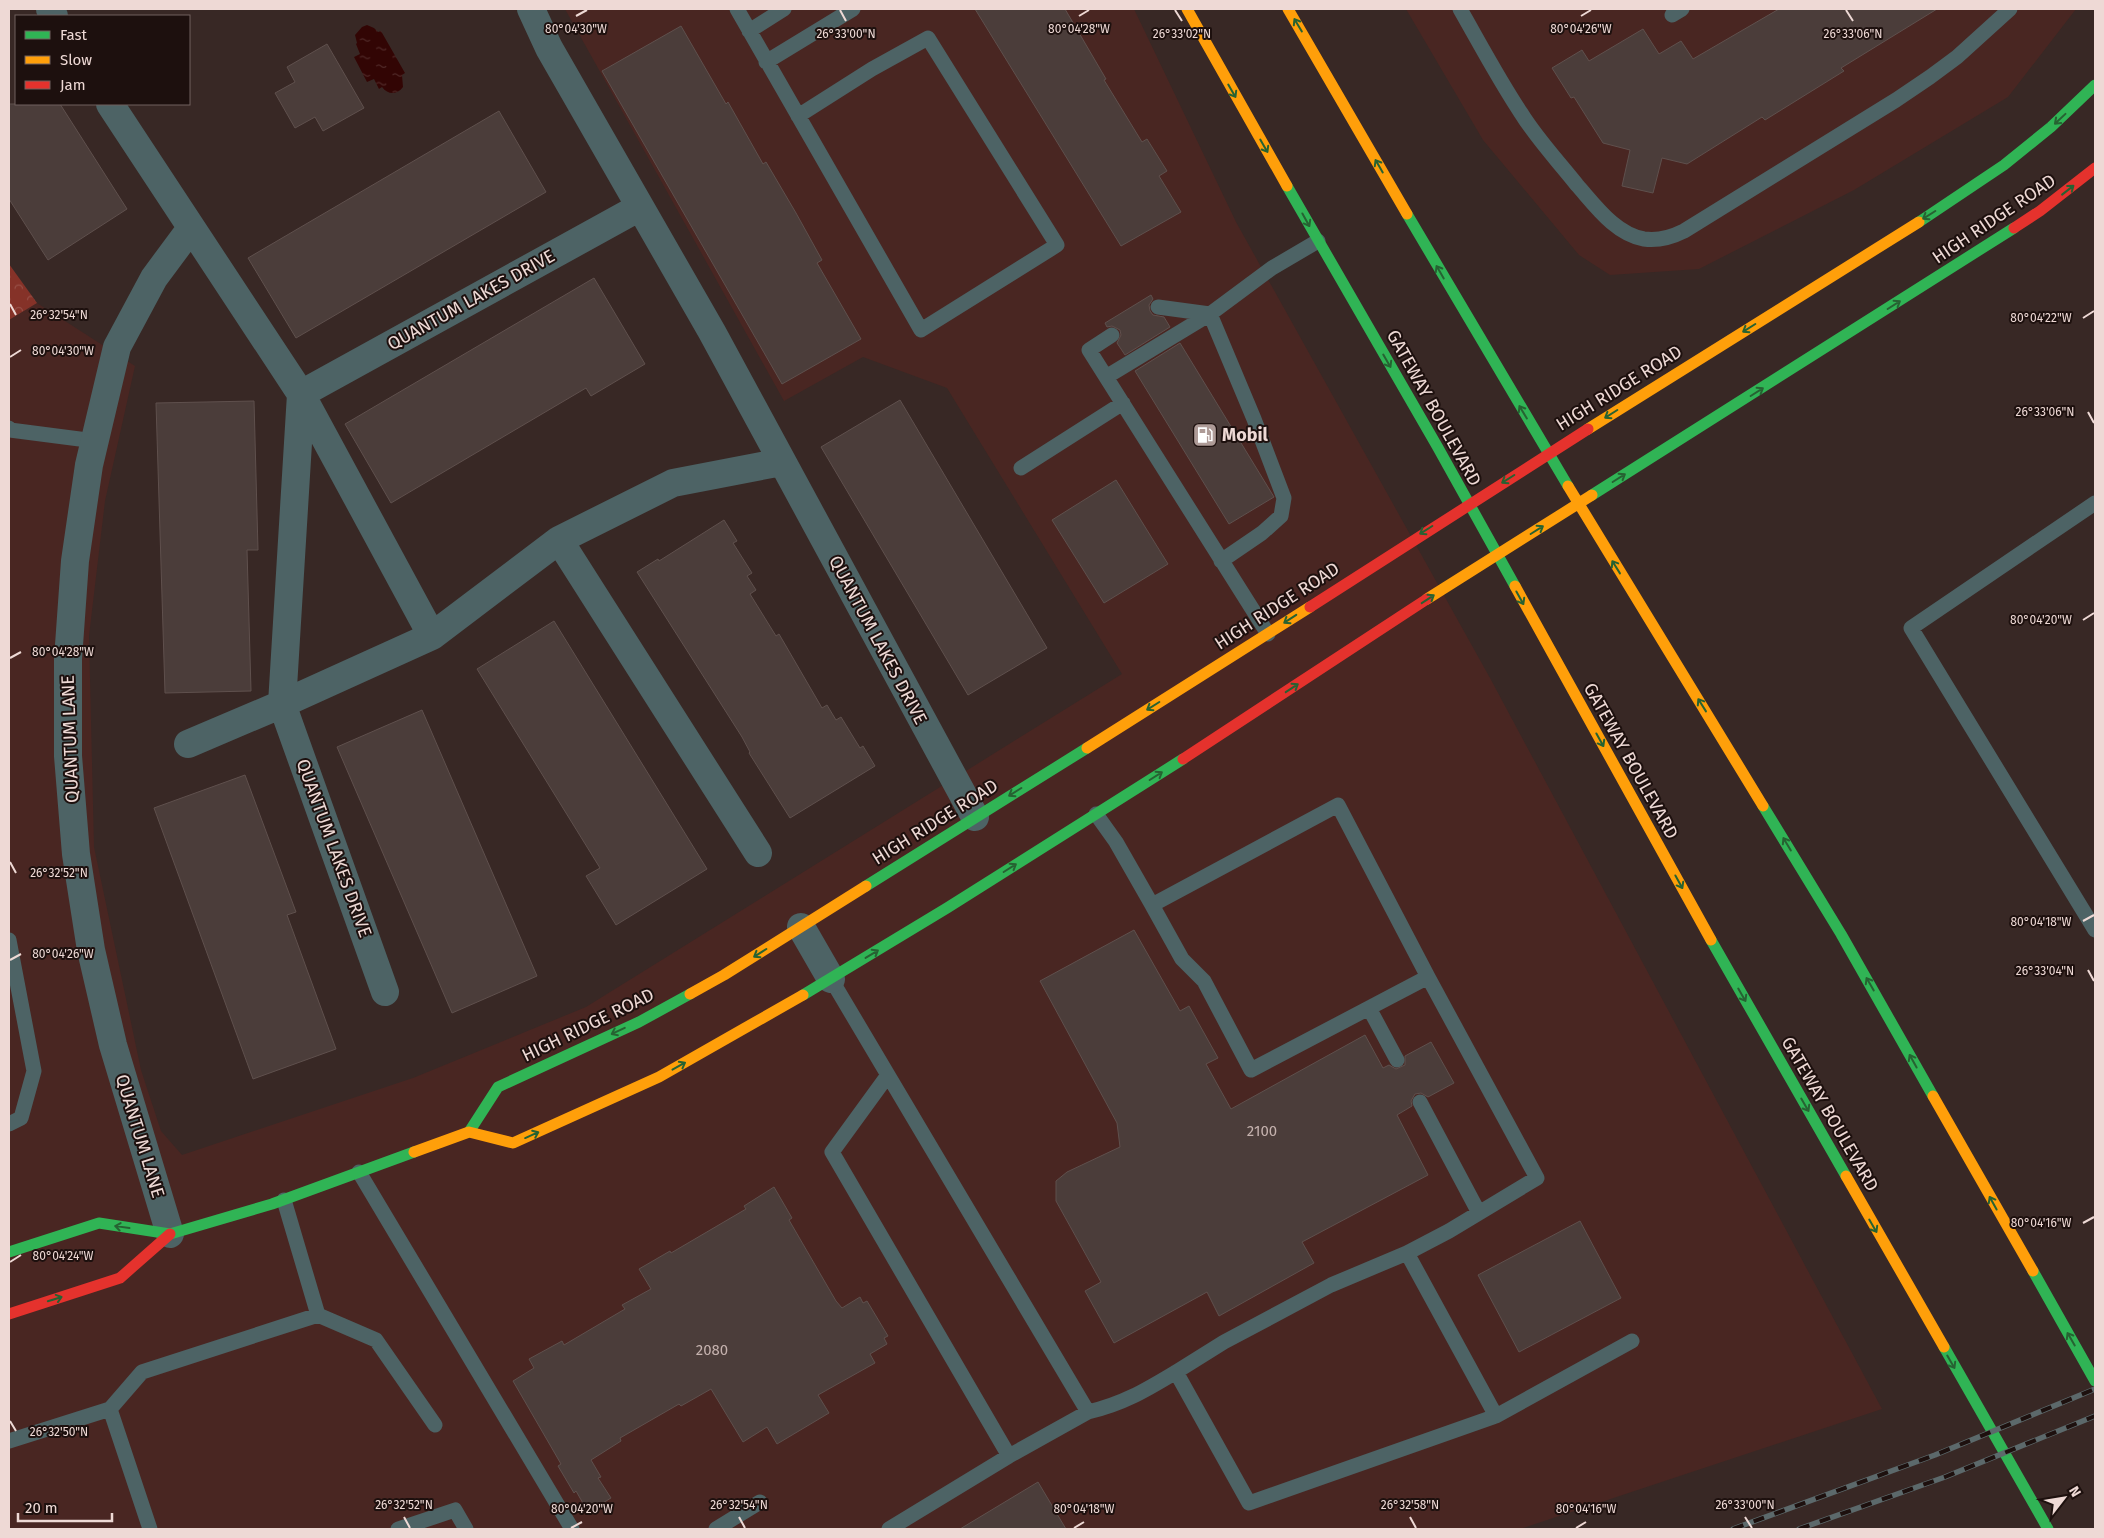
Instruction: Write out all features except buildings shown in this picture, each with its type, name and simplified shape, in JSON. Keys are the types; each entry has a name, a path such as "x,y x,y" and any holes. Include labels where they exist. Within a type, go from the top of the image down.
{"street":[{"name":"QUANTUM LAKES DRIVE","path":"531,9 549,48 782,462 975,817"},
{"name":"GATEWAY BOULEVARD","path":"1187,9 1318,242 1437,446 1718,952 2048,1529"},
{"path":"1288,9 1548,454 1841,934 2095,1381"},
{"name":"HIGH RIDGE ROAD","path":"2095,85 2057,122 2002,168 1468,504 1268,634 724,975 638,1022 498,1087 469,1132 513,1143 659,1077 831,979 1096,814 1578,504 1948,271 2040,211 2095,168"},
{"path":"111,105 301,394 432,636"},
{"name":"QUANTUM LAKES DRIVE","path":"385,992 282,704 301,394 640,207"},
{"name":"QUANTUM LANE","path":"170,1234 113,1045 91,950 76,854 68,756 68,659 75,562 89,465 118,346 154,278 191,228"},
{"path":"188,744 432,636 559,540 673,483 782,462"},
{"path":"559,540 758,853"},
{"path":"801,927 831,979"},
{"path":"9,1314 120,1278 170,1234 284,1200 469,1132"},
{"path":"9,1252 99,1223 170,1234"}],"lane":[{"path":"737,9 766,62 921,330 1057,245 928,38 872,69 798,116"},
{"path":"749,31 784,9"},
{"path":"766,62 853,9"},
{"path":"1460,9 1521,114 1539,139 1592,203 1618,227 1643,239 1672,237 1684,231 1896,100 1957,57 2010,9"},
{"path":"1106,377 1210,314 1272,268 1318,242"},
{"path":"1158,307 1210,314"},
{"path":"1210,314 1254,419 1284,498 1281,516 1262,533 1221,561"},
{"path":"1112,336 1089,350 1268,634"},
{"path":"1021,468 1123,404"},
{"path":"9,433 95,441"},
{"path":"2095,503 1910,628 2095,930"},
{"path":"889,1529 1009,1456 1088,1412 1113,1406 1139,1394 1224,1342 1323,1290 1407,1253 1537,1178 1428,977 1338,805 1152,905"},
{"path":"1096,814 1116,842 1182,959 1204,982 1251,1070 1428,977"},
{"path":"9,940 34,1071 20,1118 9,1124"},
{"path":"831,979 1088,1412"},
{"path":"1369,1008 1397,1060"},
{"path":"888,1075 832,1152 1009,1456"},
{"path":"1420,1102 1479,1213"},
{"path":"359,1172 572,1529"},
{"path":"284,1200 318,1315"},
{"path":"1407,1253 1496,1416"},
{"path":"9,1441 110,1409 142,1372 318,1315 376,1340 435,1425"},
{"path":"1176,1372 1249,1503 1496,1416 1632,1341"},
{"path":"110,1409 150,1529"},
{"path":"716,1529 760,1502"},
{"path":"398,1529 455,1510 466,1529"}],"shaded area":[{"path":"565,9 1134,9 1236,222 1490,678 1882,1409 1520,1529 9,1529 9,320 37,303 135,366 105,501 89,636 94,847 141,1070 161,1131 182,1155 413,1078 586,1007 1122,674 947,388 863,357 784,401"},
{"path":"1406,9 2076,9 2008,97 1854,190 1699,269 1610,275 1579,255 1483,140"}],"green space":[{"path":"9,264 37,303 9,320"}],"water":[{"path":"367,25 378,32 381,31 405,73 402,75 403,87 398,92 390,93 382,87 379,89 374,79 367,82 354,57 360,54 355,35 362,27"}],"railway":[{"path":"1733,1529 1935,1455 2095,1389"},
{"path":"1799,1529 1945,1477 2095,1416"}],"traffic: fast":[{"path":"1919,222 2004,165 2051,127 2095,85"},
{"path":"1287,186 1437,446 1515,586"},
{"path":"1407,214 1568,486"},
{"path":"1592,495 2014,228"},
{"path":"866,886 1087,748"},
{"path":"803,995 947,908 1183,759"},
{"path":"1763,806 1841,934 1933,1096"},
{"path":"1711,940 1846,1176"},
{"path":"469,1132 498,1087 639,1022 690,994"},
{"path":"9,1252 99,1223 170,1234 272,1204 414,1152"},
{"path":"2033,1271 2095,1381"},
{"path":"1944,1347 2048,1529"}],"traffic: slow":[{"path":"1187,9 1287,186"},
{"path":"1288,9 1407,214"},
{"path":"1588,429 1919,222"},
{"path":"1568,486 1763,806"},
{"path":"1427,599 1592,495"},
{"path":"1515,586 1711,940"},
{"path":"1087,748 1310,607"},
{"path":"690,994 724,975 866,886"},
{"path":"414,1152 469,1132 513,1143 659,1077 803,995"},
{"path":"1933,1096 2033,1271"},
{"path":"1846,1176 1944,1347"}],"traffic: jam":[{"path":"2014,228 2040,211 2095,168"},
{"path":"1310,607 1588,429"},
{"path":"1183,759 1427,599"},
{"path":"9,1314 120,1278 170,1234"}],"place":[{"name":"Mobil","path":"1205,435"}]}
